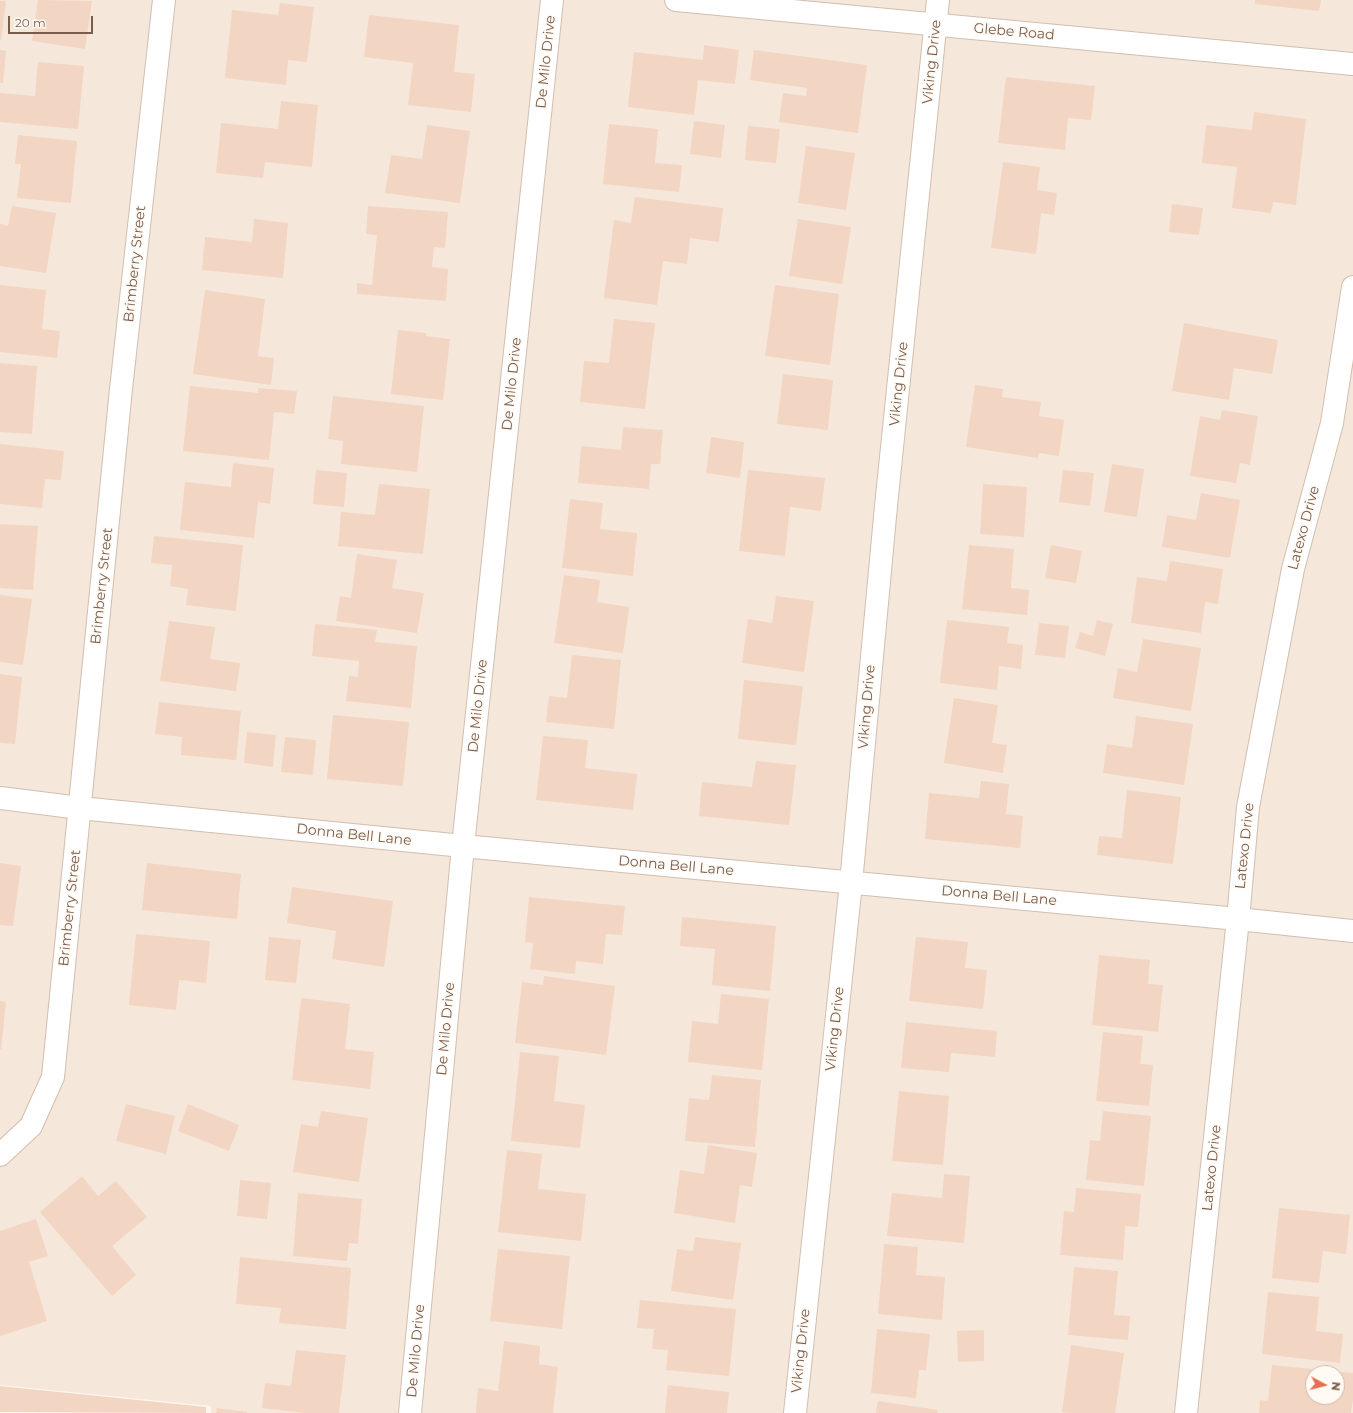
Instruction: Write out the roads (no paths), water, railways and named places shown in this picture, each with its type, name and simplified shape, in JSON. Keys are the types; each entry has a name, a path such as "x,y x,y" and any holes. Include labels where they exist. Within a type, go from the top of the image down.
{"street":[{"name":"Brimberry Street","path":"0,1155 31,1126 53,1077 122,381 164,0"},
{"name":"De Milo Drive","path":"410,1413 463,846 552,0"},
{"name":"Glebe Road","path":"676,0 1353,64"},
{"name":"Viking Drive","path":"795,1413 851,882 885,514 938,0"},
{"name":"Latexo Drive","path":"1186,1413 1238,918 1248,807 1293,569 1332,423 1353,287"},
{"name":"Donna Bell Lane","path":"0,798 80,808 463,846 1353,930"}]}
